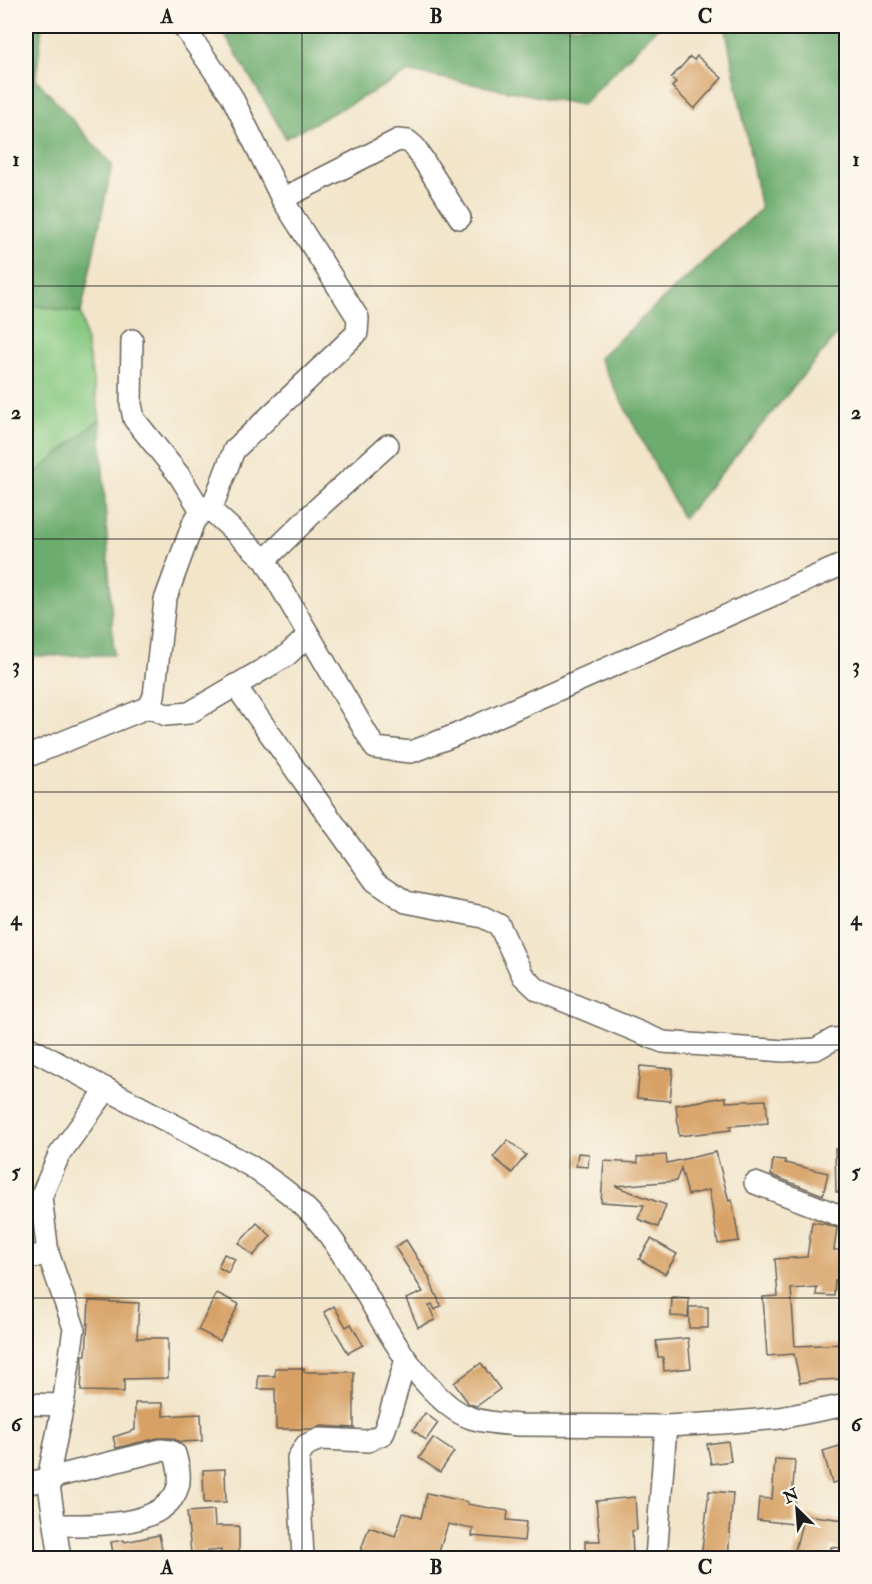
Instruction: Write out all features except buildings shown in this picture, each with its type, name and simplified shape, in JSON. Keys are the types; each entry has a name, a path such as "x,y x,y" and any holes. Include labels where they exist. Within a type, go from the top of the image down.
{"street":[{"path":"26,758 149,707 154,696 165,600 194,521 206,511 234,450 357,333 358,318 282,199 231,95 183,26"},
{"path":"282,199 398,140 408,141 415,147 460,218"},
{"path":"132,340 131,404 134,419 206,511 265,560 375,748 411,752 453,736 846,563"},
{"path":"265,560 318,508 388,446"},
{"path":"149,707 166,715 189,713 286,656 309,635"},
{"path":"236,685 375,881 406,902 483,917 499,925 523,976 538,990 663,1042 784,1051 816,1049 834,1039 846,1038"},
{"path":"26,1046 249,1165 275,1182 299,1202 322,1227 406,1359 428,1386 451,1408 470,1418 496,1424 520,1425 666,1426 780,1418 846,1405"},
{"path":"60,1558 48,1479 63,1405 74,1328 33,1201 59,1155 107,1089"},
{"path":"755,1183 846,1218"},
{"path":"26,1259 48,1253"},
{"path":"303,1558 298,1458 306,1445 320,1439 369,1441 383,1434 390,1418 406,1359"},
{"path":"26,1404 63,1405"},
{"path":"656,1558 666,1426"},
{"path":"26,1484 161,1450 175,1454 179,1472 178,1487 171,1500 161,1510 145,1517 106,1525 56,1525"}],"green space":[{"path":"26,26 42,26 36,79 112,165 81,313 26,304"},
{"path":"220,26 659,26 582,105 410,72 286,138"},
{"path":"725,26 846,26 846,324 683,519 599,358 761,209"},
{"path":"26,304 81,313 100,419 26,481"},
{"path":"100,419 114,655 26,656 26,546 31,541 26,516 26,481"}]}
